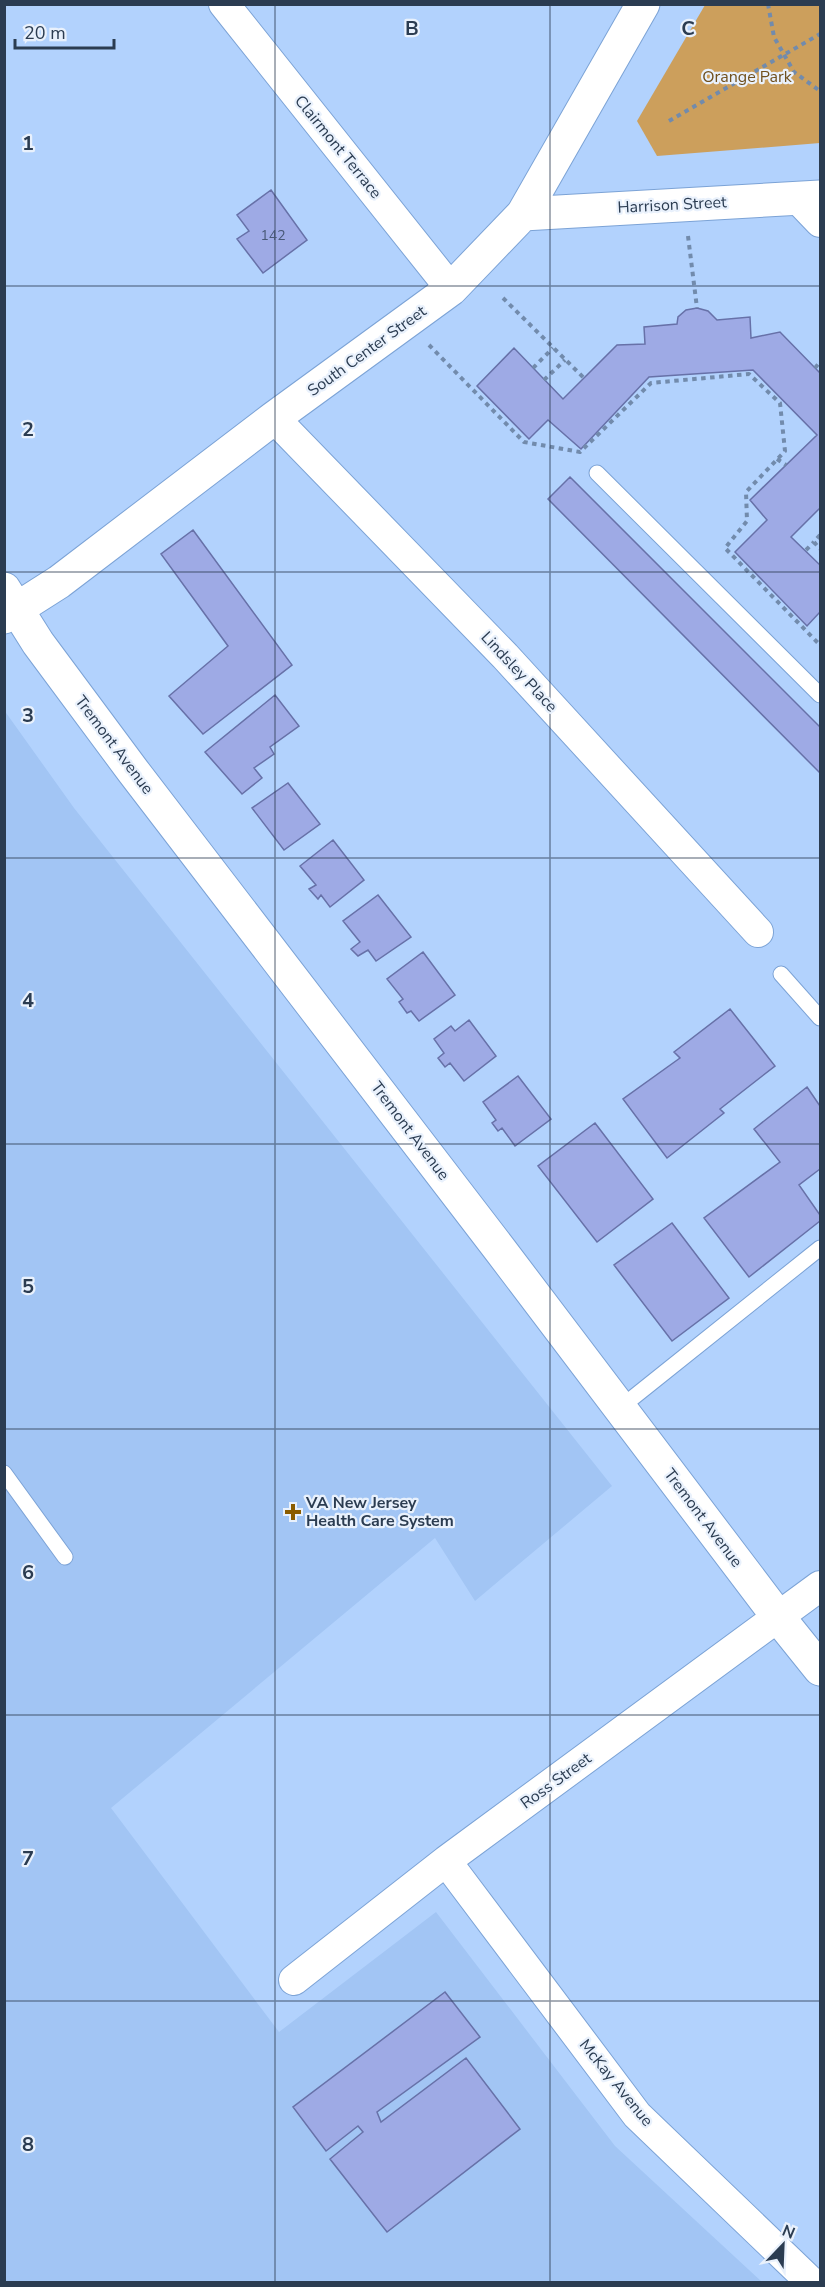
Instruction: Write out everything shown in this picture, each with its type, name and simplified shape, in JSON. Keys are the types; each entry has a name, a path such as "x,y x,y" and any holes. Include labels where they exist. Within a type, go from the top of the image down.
{"street":[{"name":"Clairmont Terrace","path":"224,4 451,289"},
{"name":"South Center Street","path":"8,605 59,582 274,418 451,289 523,214 643,4"},
{"name":"Harrison Street","path":"523,214 650,206 813,206"},
{"name":"Lindsley Place","path":"274,418 505,656 758,932"},
{"name":"Tremont Avenue","path":"8,605 820,1669"},
{"name":"Ross Street","path":"294,1980 447,1861 820,1586"},
{"name":"McKay Avenue","path":"447,1861 638,2115 811,2283"}],"lane":[{"path":"597,473 820,695"},
{"path":"782,974 820,1018"},
{"path":"620,1408 820,1248"},
{"path":"4,1473 65,1557"}],"path":[{"path":"768,4 774,37 794,72 820,92"},
{"path":"669,121 820,33"},
{"path":"690,244 697,308"},
{"path":"502,298 584,378"},
{"path":"428,344 524,442 580,452 651,383 749,374 780,403 784,451 746,492 747,521 725,548 820,645"},
{"path":"533,368 553,348"},
{"path":"544,380 565,360"},
{"path":"815,368 820,362"},
{"path":"777,459 786,465"},
{"path":"806,550 820,535"},
{"path":"814,542 820,549"}],"shaded area":[{"name":"VA New Jersey Health Care System","path":"4,710 74,808 612,1486 475,1601 435,1538 111,1808 279,2032 436,1912 615,2146 762,2282 5,2282"}],"green space":[{"name":"Orange Park","path":"705,5 820,5 820,143 657,156 637,121"}],"building":[{"path":"271,190 307,240 263,273 237,239 249,231 237,215"},
{"path":"697,308 708,311 717,320 750,317 751,338 780,332 820,373 820,508 791,537 820,565 820,612 807,626 735,552 767,520 750,500 817,435 753,370 649,377 581,449 548,420 529,439 477,386 514,348 563,399 617,345 645,344 644,327 677,324 678,317 686,310"},
{"path":"570,477 820,727 820,773 548,499"},
{"path":"193,530 292,665 203,734 169,696 228,646 161,554"},
{"path":"275,695 299,726 270,747 274,754 254,768 262,778 242,794 205,752"},
{"path":"288,783 320,824 284,850 252,808"},
{"path":"333,840 364,880 330,907 321,895 318,899 309,889 316,885 300,866"},
{"path":"378,895 411,937 376,961 368,950 358,956 351,949 360,942 343,921"},
{"path":"423,952 455,995 419,1021 411,1011 407,1013 399,1002 403,999 387,979"},
{"path":"730,1009 775,1066 720,1109 724,1113 667,1158 623,1099 680,1058 674,1052"},
{"path":"469,1020 496,1056 464,1081 450,1063 445,1067 438,1058 444,1053 434,1039 451,1026 455,1031"},
{"path":"518,1076 551,1119 515,1146 502,1128 498,1131 492,1123 496,1120 483,1102"},
{"path":"807,1087 820,1106 820,1169 799,1185 820,1215 820,1221 749,1277 704,1218 780,1162 754,1129"},
{"path":"595,1123 653,1199 597,1242 538,1166"},
{"path":"672,1223 729,1298 672,1341 614,1265"},
{"path":"445,1992 480,2037 377,2112 381,2122 466,2058 520,2129 387,2232 330,2159 363,2132 358,2126 326,2151 293,2107"}],"place":[{"name":"VA New Jersey Health Care System","path":"293,1512"}]}
